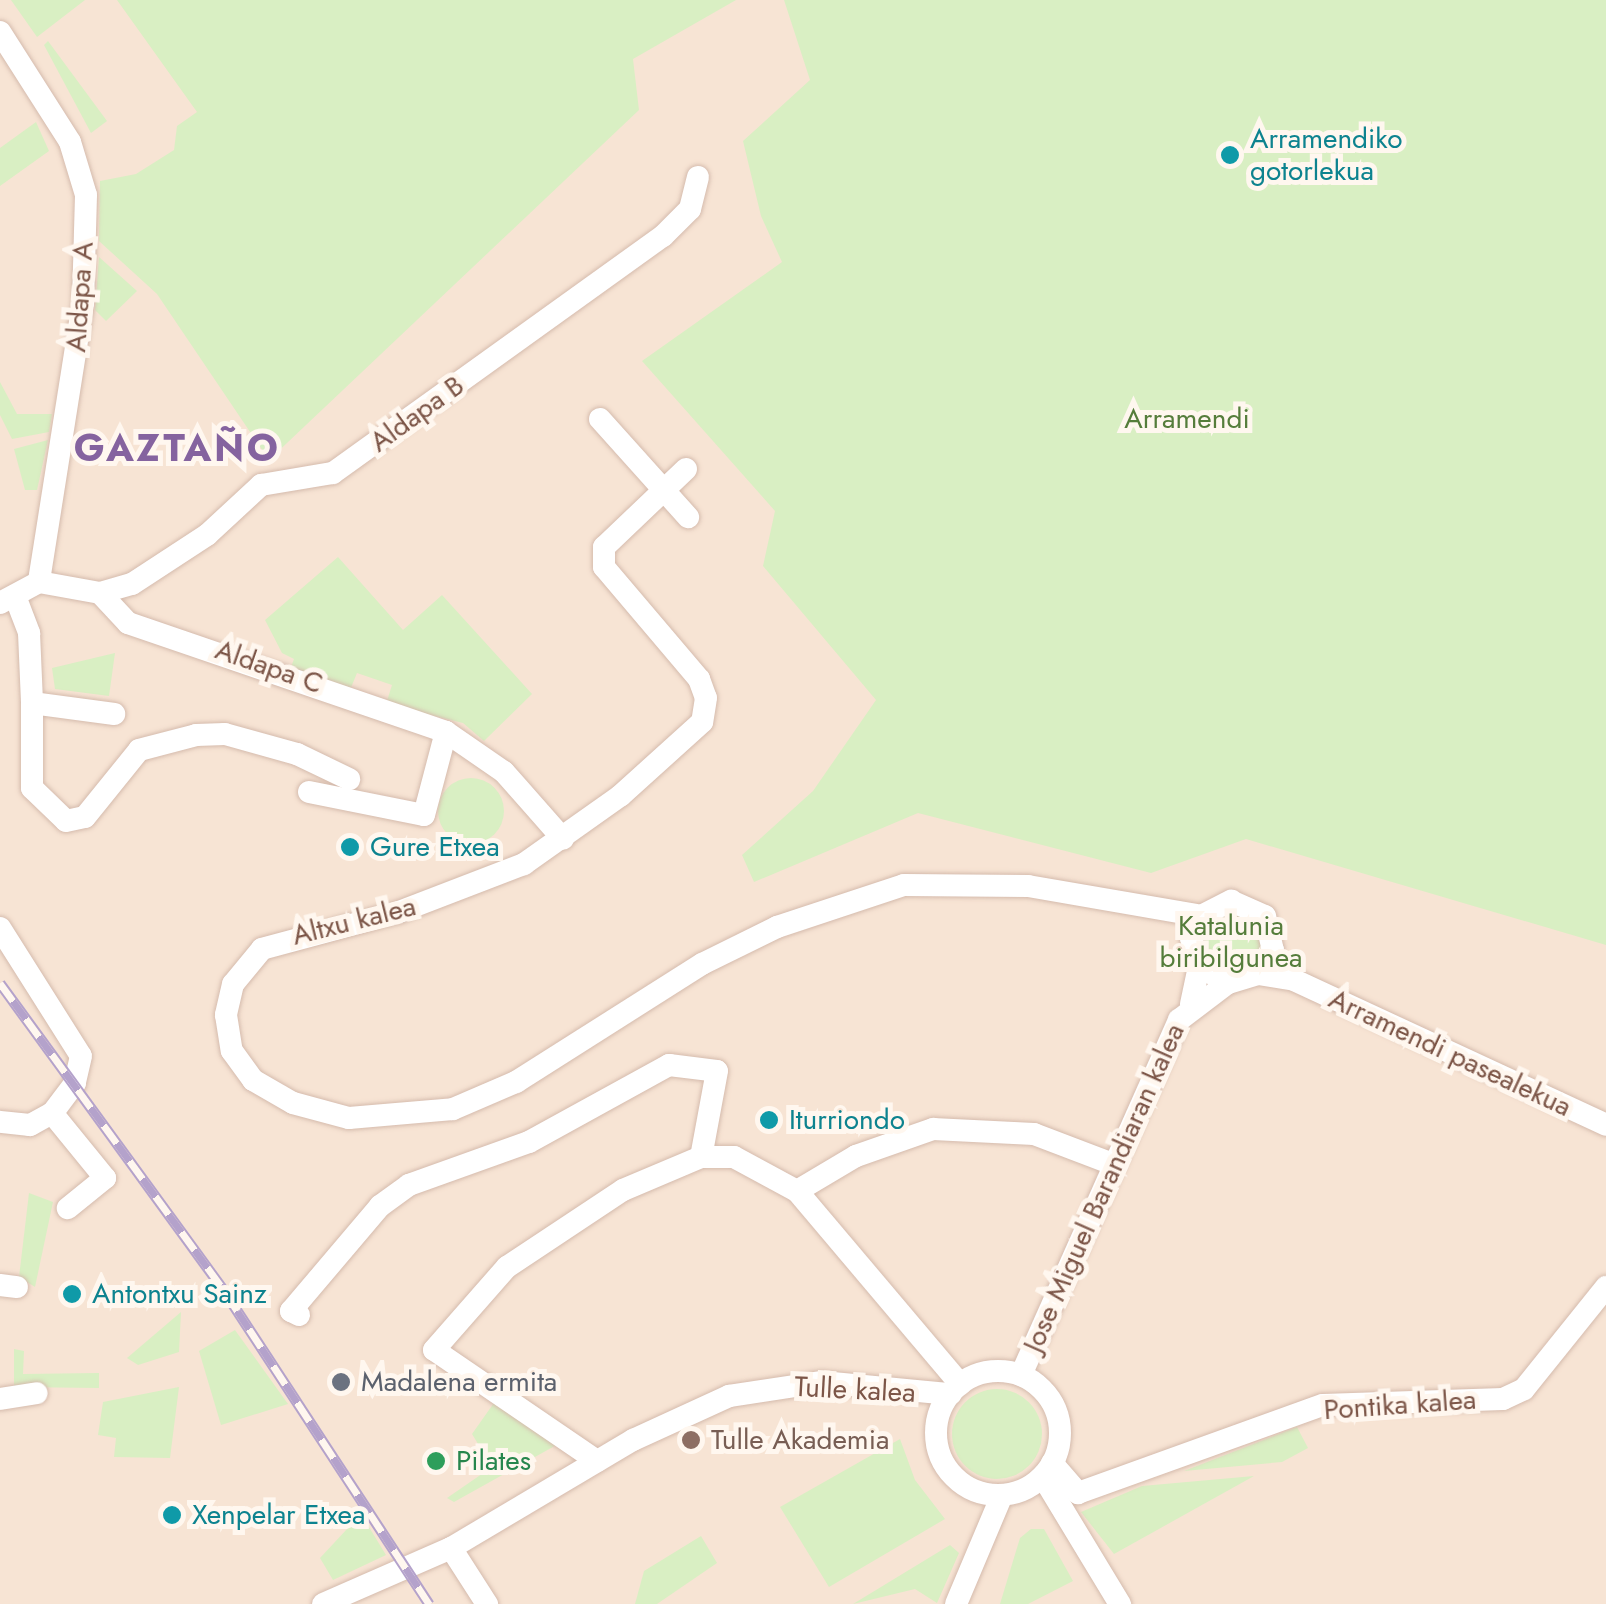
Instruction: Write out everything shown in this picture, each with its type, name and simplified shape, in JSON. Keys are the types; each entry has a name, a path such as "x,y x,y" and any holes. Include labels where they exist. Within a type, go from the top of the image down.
{"street":[{"name":"Aldapa A","path":"0,32 79,164 83,303 49,584"},
{"name":"Aldapa B","path":"100,593 164,567 262,485 333,473 662,236 690,208 698,177"},
{"path":"600,420 688,517"},
{"name":"Altxu kalea","path":"686,469 604,547 604,566 699,679 702,722 563,839 476,886 262,949 233,984 226,1016 232,1051 253,1080 293,1103 349,1118 398,1118 453,1109 516,1082 702,964 776,927 904,886 1028,886 1153,912"},
{"path":"100,593 49,584 7,599 29,633 32,788 66,821 84,817 138,750 196,734 225,734 297,754 349,779"},
{"name":"Aldapa C","path":"100,593 128,623 446,732 504,772 563,839"},
{"path":"32,703 114,714"},
{"path":"309,792 424,815 446,732"},
{"path":"1153,912 1200,916 1223,902 1253,906 1265,916 1273,950 1258,974 1228,983 1191,1004"},
{"path":"1153,912 1196,959 1228,983"},
{"path":"1191,1004 1200,916"},
{"path":"0,928 79,1043 80,1069 52,1114 30,1125 0,1122"},
{"name":"Arramendi pasealekua","path":"1273,950 1294,980"},
{"name":"Arramendi pasealekua","path":"1258,974 1294,980 1606,1125"},
{"name":"Jose Miguel Barandiaran kalea","path":"1021,1374 1112,1164 1191,1004"},
{"path":"298,1315 291,1311 380,1206 409,1185 529,1142 669,1065 717,1071 701,1157"},
{"path":"52,1114 105,1178 68,1208"},
{"path":"797,1191 856,1156 933,1129 1034,1134 1112,1164"},
{"path":"597,1461 434,1350 507,1268 623,1190 701,1157 734,1157 797,1191 955,1389"},
{"name":"Pontika kalea","path":"1048,1470 1078,1493 1322,1406 1503,1399 1524,1388 1606,1286"},
{"path":"956,1604 1002,1496 1048,1470 1061,1437 1056,1409 1021,1374 981,1372 955,1389 936,1424 943,1462 965,1486 1002,1496"},
{"name":"Tulle kalea","path":"322,1604 374,1594 680,1414 775,1386 822,1382 955,1389"},
{"path":"0,1399 37,1393"},
{"path":"1048,1470 1120,1604"},
{"path":"451,1548 487,1604"}],"shaded area":[{"path":"0,0 1606,0 1606,1604 0,1604"}],"green space":[{"path":"11,0 85,0 37,37"},
{"path":"117,0 736,0 633,59 639,110 269,460 157,294 99,241 100,181 136,174 174,150 177,126 197,112"},
{"name":"Arramendi","path":"784,0 1606,0 1606,945 1246,839 1151,873 918,813 754,882 742,855 813,791 876,700 763,566 775,511 642,361 782,262 761,216 743,141 810,80"},
{"path":"48,41 107,121 91,133 44,45"},
{"path":"36,122 49,151 0,186 0,148"},
{"path":"99,257 137,291 106,321 95,310"},
{"path":"0,382 17,414 52,414 49,432 12,439 0,415"},
{"path":"48,440 37,490 25,490 14,449"},
{"path":"338,557 403,630 442,595 532,694 484,741 463,723 386,704 392,685 357,673 350,690 291,667 294,659 282,653 265,620"},
{"path":"115,653 109,696 55,689 52,668"},
{"path":"471,778 484,780 494,788 502,798 502,824 494,834 484,842 471,844 458,842 448,834 440,824 438,811 440,798 448,788 458,780"},
{"name":"Katalunia biribilgunea","path":"1225,910 1255,920 1264,940 1258,961 1230,975 1203,959 1201,929"},
{"path":"29,1193 53,1202 35,1287 19,1277"},
{"path":"181,1312 179,1352 138,1365 127,1358"},
{"path":"235,1330 288,1404 221,1425 199,1351"},
{"path":"14,1349 24,1351 23,1374 99,1373 99,1388 14,1387"},
{"path":"179,1387 170,1458 114,1457 116,1438 98,1435 103,1402"},
{"path":"997,1389 1029,1402 1042,1434 1029,1466 997,1479 965,1466 952,1434 965,1402"},
{"path":"496,1400 560,1443 454,1502 447,1498 492,1467 472,1434"},
{"path":"1297,1427 1308,1448 1282,1462 1184,1471"},
{"path":"900,1439 915,1480 945,1519 829,1587 780,1507"},
{"path":"1254,1476 1114,1554 1081,1512 1142,1486"},
{"path":"361,1514 386,1555 333,1580 320,1558"},
{"path":"1031,1529 1044,1529 1073,1581 1028,1604 1000,1604 1020,1538"},
{"path":"701,1536 717,1563 657,1604 635,1604 644,1571"},
{"path":"950,1545 959,1553 937,1603 915,1589 853,1604"}],"railway":[{"path":"0,983 225,1292 429,1604"}],"place":[{"name":"Arramendiko gotorlekua","path":"1230,155"},
{"name":"Gure Etxea","path":"350,847"},
{"name":"Iturriondo","path":"769,1120"},
{"name":"Antontxu Sainz","path":"72,1294"},
{"name":"Madalena ermita","path":"341,1382"},
{"name":"Tulle Akademia","path":"691,1440"},
{"name":"Pilates","path":"436,1461"},
{"name":"Xenpelar Etxea","path":"172,1515"}],"district":[{"name":"GAZTAÑO","path":"177,448"}]}
